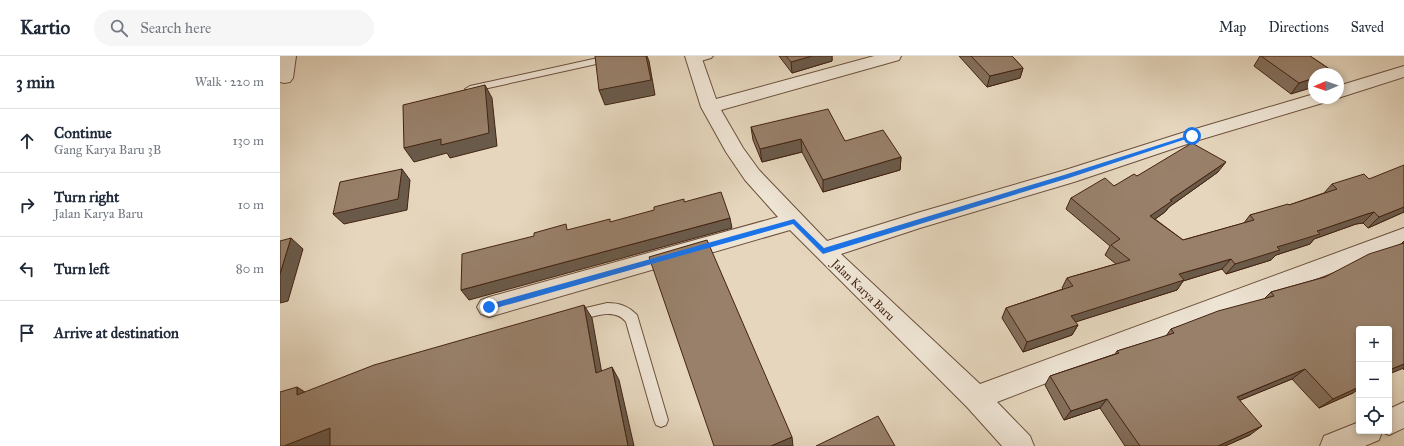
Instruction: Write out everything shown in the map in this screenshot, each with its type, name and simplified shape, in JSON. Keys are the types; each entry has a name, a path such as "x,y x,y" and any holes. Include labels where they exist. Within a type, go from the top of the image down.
{"street":[{"path":"284,78 288,56"},
{"path":"710,107 893,56"},
{"name":"Jalan Karya Baru","path":"698,57 710,107 736,152 752,175 823,251 976,398 1020,446"},
{"path":"1344,90 1404,71"},
{"path":"823,251 1066,177 1192,136 1308,102"},
{"path":"489,307 794,221"},
{"path":"976,398 1404,236"},
{"path":"1392,421 1404,415"},
{"path":"1334,446 1361,434"}],"lane":[{"path":"460,91 619,56"},
{"path":"562,320 600,309 618,309 626,312 632,319 661,420"}],"building":[{"path":"595,56 646,56 651,80 599,90"},
{"path":"786,56 812,56 791,62"},
{"path":"971,56 1012,56 1023,68 990,76"},
{"path":"1261,56 1310,56 1328,68 1308,68 1308,80 1299,83"},
{"path":"485,85 489,133 441,145 441,139 404,148 403,105"},
{"path":"828,109 845,141 883,130 901,157 823,180 801,139 760,149 751,127"},
{"path":"1192,143 1226,162 1170,200 1172,201 1150,216 1183,240 1254,220 1250,215 1288,204 1289,205 1337,189 1332,184 1364,174 1369,179 1404,165 1404,207 1379,217 1374,212 1367,214 1317,231 1320,234 1277,247 1280,250 1235,264 1231,259 1179,274 1184,280 1071,316 1078,325 1027,342 1006,308 1073,286 1067,278 1130,260 1111,245 1120,239 1071,198 1105,178 1114,186 1134,174 1137,176"},
{"path":"402,169 398,199 333,214 340,182"},
{"path":"721,192 730,218 461,290 462,254 534,236 534,233 566,224 567,230 610,219 610,222 654,210 654,207 684,199 684,202"},
{"path":"291,238 280,274 280,241"},
{"path":"707,240 792,437 771,446 714,446 649,257"},
{"path":"1404,243 1404,364 1392,369 1392,326 1356,326 1356,388 1333,399 1305,369 1237,397 1262,426 1218,446 1140,446 1107,399 1071,411 1050,376 1119,353 1117,351 1174,333 1171,329 1218,311 1274,296 1271,292 1325,277 1369,254"},
{"path":"584,305 596,373 612,367 628,446 330,446 330,428 284,446 280,446 280,392 297,387 297,395 374,365"},
{"path":"878,416 895,446 816,446"}],"route":[{"path":"489,307 794,221 823,251 917,221 1066,177 1192,136"}]}
